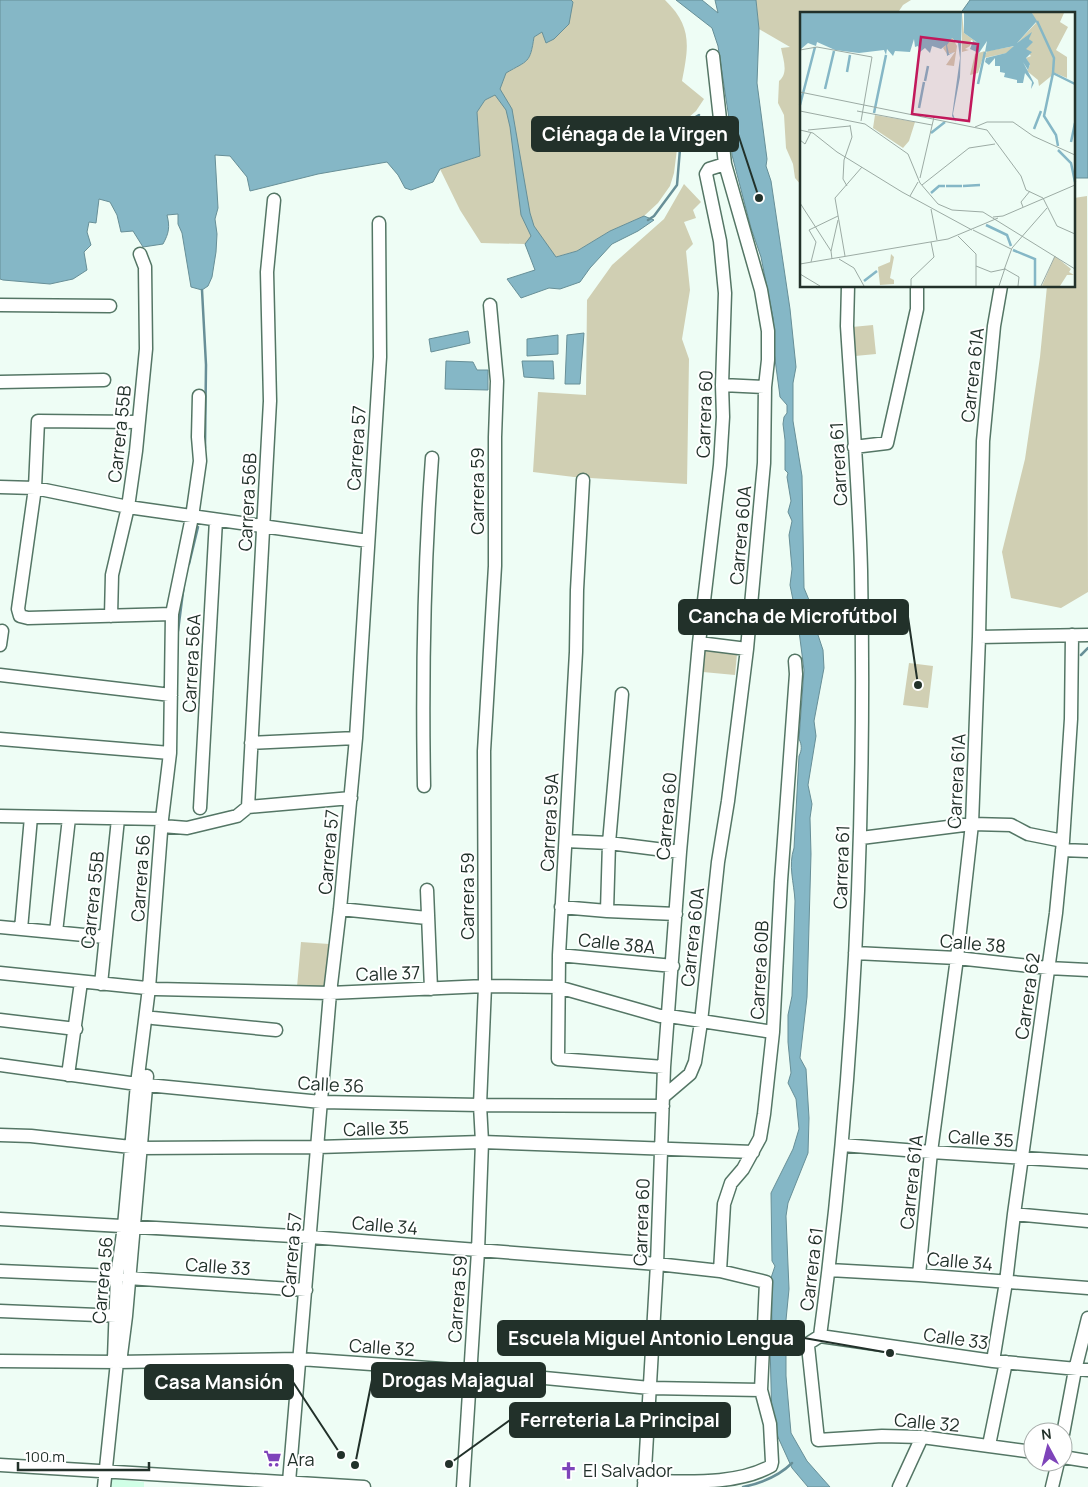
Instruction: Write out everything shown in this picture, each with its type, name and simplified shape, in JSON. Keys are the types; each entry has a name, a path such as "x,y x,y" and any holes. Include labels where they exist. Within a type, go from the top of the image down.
{"street":[{"name":"Carrera 60A","path":"663,1101 690,1074 695,1062 718,862 728,801 747,649 764,463 768,331 761,290 725,164 714,56"},
{"name":"Carrera 60","path":"644,1484 657,1264 664,1067 680,852 699,643 720,465 723,417 722,385 725,293 720,241 706,174 709,169 725,164"},
{"name":"Carrera 56B","path":"248,806 270,401 267,272 274,200"},
{"name":"Carrera 57","path":"289,1482 330,993 340,910 356,738 380,357 379,223"},
{"name":"Carrera 55B","path":"111,616 112,576 128,507 146,340 145,267 140,254"},
{"name":"Carrera 61","path":"818,1440 808,1346 809,1343 820,1336 829,1270 842,1144 861,838 861,568 848,326 848,288"},
{"path":"854,447 887,443 916,309 917,288"},
{"name":"Carrera 61A","path":"919,1275 931,1152 957,958 972,824 979,638 983,441 994,326 1002,288"},
{"path":"0,305 110,306"},
{"name":"Carrera 59","path":"463,1487 478,1251 482,1142 480,1105 485,986 484,751 495,566 497,381 490,305"},
{"path":"0,382 104,380"},
{"path":"722,385 765,387"},
{"name":"Carrera 56","path":"104,1487 117,1362 114,1358 122,1316 141,1084 152,989 162,823 170,753 172,614 196,518 200,461 198,437 199,396"},
{"path":"138,422 38,421 35,488 18,609 22,618 172,614"},
{"path":"424,786 422,700 428,517 432,458"},
{"name":"Carrera 59A","path":"583,480 559,955 558,1059 664,1067"},
{"path":"0,487 35,488 128,507 196,518 368,541"},
{"name":"Carrera 56A","path":"200,808 216,520"},
{"path":"0,645 2,631"},
{"path":"979,638 1088,634"},
{"name":"Carrera 62","path":"992,1361 1006,1282 1056,913 1063,845 1071,720 1072,635"},
{"path":"699,643 747,649"},
{"name":"Carrera 60B","path":"720,1271 724,1204 731,1182 743,1169 760,1138 764,1114 773,1032 781,871 796,674 795,661"},
{"path":"0,675 171,695"},
{"path":"607,911 609,843 622,694"},
{"path":"251,743 356,738"},
{"path":"0,740 170,753"},
{"path":"0,816 118,819 162,823 187,828 237,816 248,806 351,798"},
{"path":"21,929 31,817"},
{"path":"56,932 69,818"},
{"name":"Carrera 55B","path":"101,984 118,819"},
{"path":"861,838 972,824 1011,825 1028,834 1088,851"},
{"path":"566,841 609,843 680,852"},
{"path":"427,890 430,989"},
{"path":"562,907 676,914"},
{"path":"340,910 428,918"},
{"path":"0,927 105,937"},
{"name":"Calle 38","path":"854,953 957,958 1048,968 1088,970"},
{"name":"Calle 38A","path":"559,955 672,966"},
{"name":"Calle 37","path":"0,973 152,989 330,993 485,986 558,987 660,1016 773,1032"},
{"path":"68,1075 82,982"},
{"name":"Carrera 56","path":"141,1084 153,1018 152,989"},
{"path":"153,1018 276,1030"},
{"path":"0,1020 76,1029"},
{"name":"Calle 36","path":"0,1065 141,1084 321,1102 480,1105 663,1101"},
{"name":"Calle 35","path":"0,1135 31,1136 136,1148 318,1147 482,1142 753,1152"},
{"name":"Calle 35","path":"842,1144 1022,1159 1088,1162"},
{"path":"1014,1214 1088,1221"},
{"name":"Calle 34","path":"0,1219 310,1236 657,1264 720,1271 766,1282 761,1390"},
{"name":"Calle 34","path":"829,1270 1088,1288"},
{"name":"Calle 33","path":"0,1271 124,1277 306,1290"},
{"path":"0,1311 122,1316"},
{"path":"1065,1422 1075,1370 1088,1318"},
{"name":"Calle 33","path":"820,1336 992,1361 1088,1370"},
{"name":"Calle 32","path":"0,1361 117,1362 300,1359 470,1371 650,1388 761,1390"},
{"path":"989,1445 1006,1362"},
{"path":"644,1484 738,1478 771,1466 770,1424 761,1390"},
{"name":"Calle 32","path":"818,1440 882,1436 922,1437 1023,1450"},
{"path":"899,1487 922,1437"},
{"path":"1073,1459 1088,1461"},
{"path":"0,1465 364,1487"},
{"path":"1052,1487 1056,1472"}],"shaded area":[{"path":"571,0 665,0 680,19 686,37 687,47 682,81 704,99 696,111 680,125 674,173 670,186 658,203 644,216 610,231 577,251 555,257 536,270 525,244 481,243 460,210 440,169 480,156 477,112 485,100 498,93 506,73 527,60 534,37 542,32 546,43 573,3"},
{"path":"756,0 911,0 903,5 898,12 800,12 800,184 795,178 793,164 786,148 784,115 778,103 779,81 785,70 781,48 790,47 759,29"},
{"path":"684,184 701,202 693,210 696,218 684,222 693,244 686,251 690,290 682,339 689,359 687,484 574,477 533,472 538,392 586,395 587,300 612,265 664,219"},
{"path":"1087,196 1088,592 1061,608 1011,598 1002,552 1025,459 1040,357 1047,288 1076,288 1076,198"},
{"path":"873,325 876,354 855,356 852,327"},
{"path":"705,651 737,654 735,675 703,672"},
{"path":"909,663 933,666 928,708 903,705"},
{"path":"301,942 329,944 326,989 297,987"},
{"path":"112,1479 144,1482 144,1487 111,1487"}],"water":[{"path":"0,0 571,0 573,2 569,24 554,39 546,43 542,32 534,37 529,57 506,73 500,89 512,109 530,213 534,226 556,257 577,251 610,231 644,216 654,220 638,231 612,244 580,282 560,289 549,288 521,298 507,279 535,270 525,244 531,236 521,215 510,127 506,110 495,95 485,100 477,112 480,156 440,169 433,182 411,190 405,188 398,175 387,162 318,174 250,191 247,177 230,156 215,155 218,208 215,219 217,234 216,252 212,277 208,286 202,290 191,287 182,233 178,224 178,214 167,215 168,230 163,244 143,247 133,231 121,232 117,215 110,202 99,199 96,223 89,222 87,232 91,245 84,252 87,270 73,279 50,284 0,279"},
{"path":"676,0 702,0 718,13 715,0 756,0 759,29 757,83 767,159 766,166 771,181 790,309 796,367 793,383 793,421 802,476 804,588 809,600 806,614 816,629 823,650 824,668 814,721 816,736 808,785 812,804 810,818 811,854 807,997 800,1058 806,1069 809,1118 808,1153 788,1203 786,1216 789,1289 786,1320 786,1376 791,1433 807,1461 830,1487 808,1487 792,1468 772,1424 771,1278 775,1266 772,1261 771,1193 793,1149 799,1129 796,1099 788,1083 791,1073 788,1015 792,996 795,901 791,861 794,848 799,756 801,752 799,739 804,670 790,585 792,569 789,535 792,521 788,512 791,501 788,473 785,470 783,424 787,413 787,405 780,397 774,352 773,318 761,257 751,228 732,155 730,125 718,46 712,28"},
{"path":"970,0 1088,0 1088,178 1076,178 1076,12 961,12"},
{"path":"468,331 470,343 431,352 429,339"},
{"path":"584,333 580,384 565,384 567,335"},
{"path":"558,335 558,354 527,356 527,339"},
{"path":"446,361 473,362 477,370 488,370 488,390 445,389"},
{"path":"522,361 553,361 554,379 524,377"}],"waterway":[{"path":"648,220 654,216 677,185 681,137 687,122 699,115"},
{"path":"202,290 206,365 205,448"},
{"path":"189,564 198,527"},
{"path":"178,631 184,584"},
{"path":"1081,655 1088,648"},
{"path":"743,1487 770,1478 782,1472 792,1463"}],"place":[{"name":"Ciénaga de la Virgen","path":"759,198"},
{"name":"Cancha de Microfútbol","path":"918,685"},
{"name":"Escuela Miguel Antonio Lengua","path":"890,1353"},
{"name":"Casa Mansión","path":"341,1455"},
{"name":"Ara","path":"273,1459"},
{"name":"Ferreteria La Principal","path":"449,1464"},
{"name":"Drogas Majagual","path":"355,1465"},
{"name":"El Salvador","path":"569,1470"}]}
